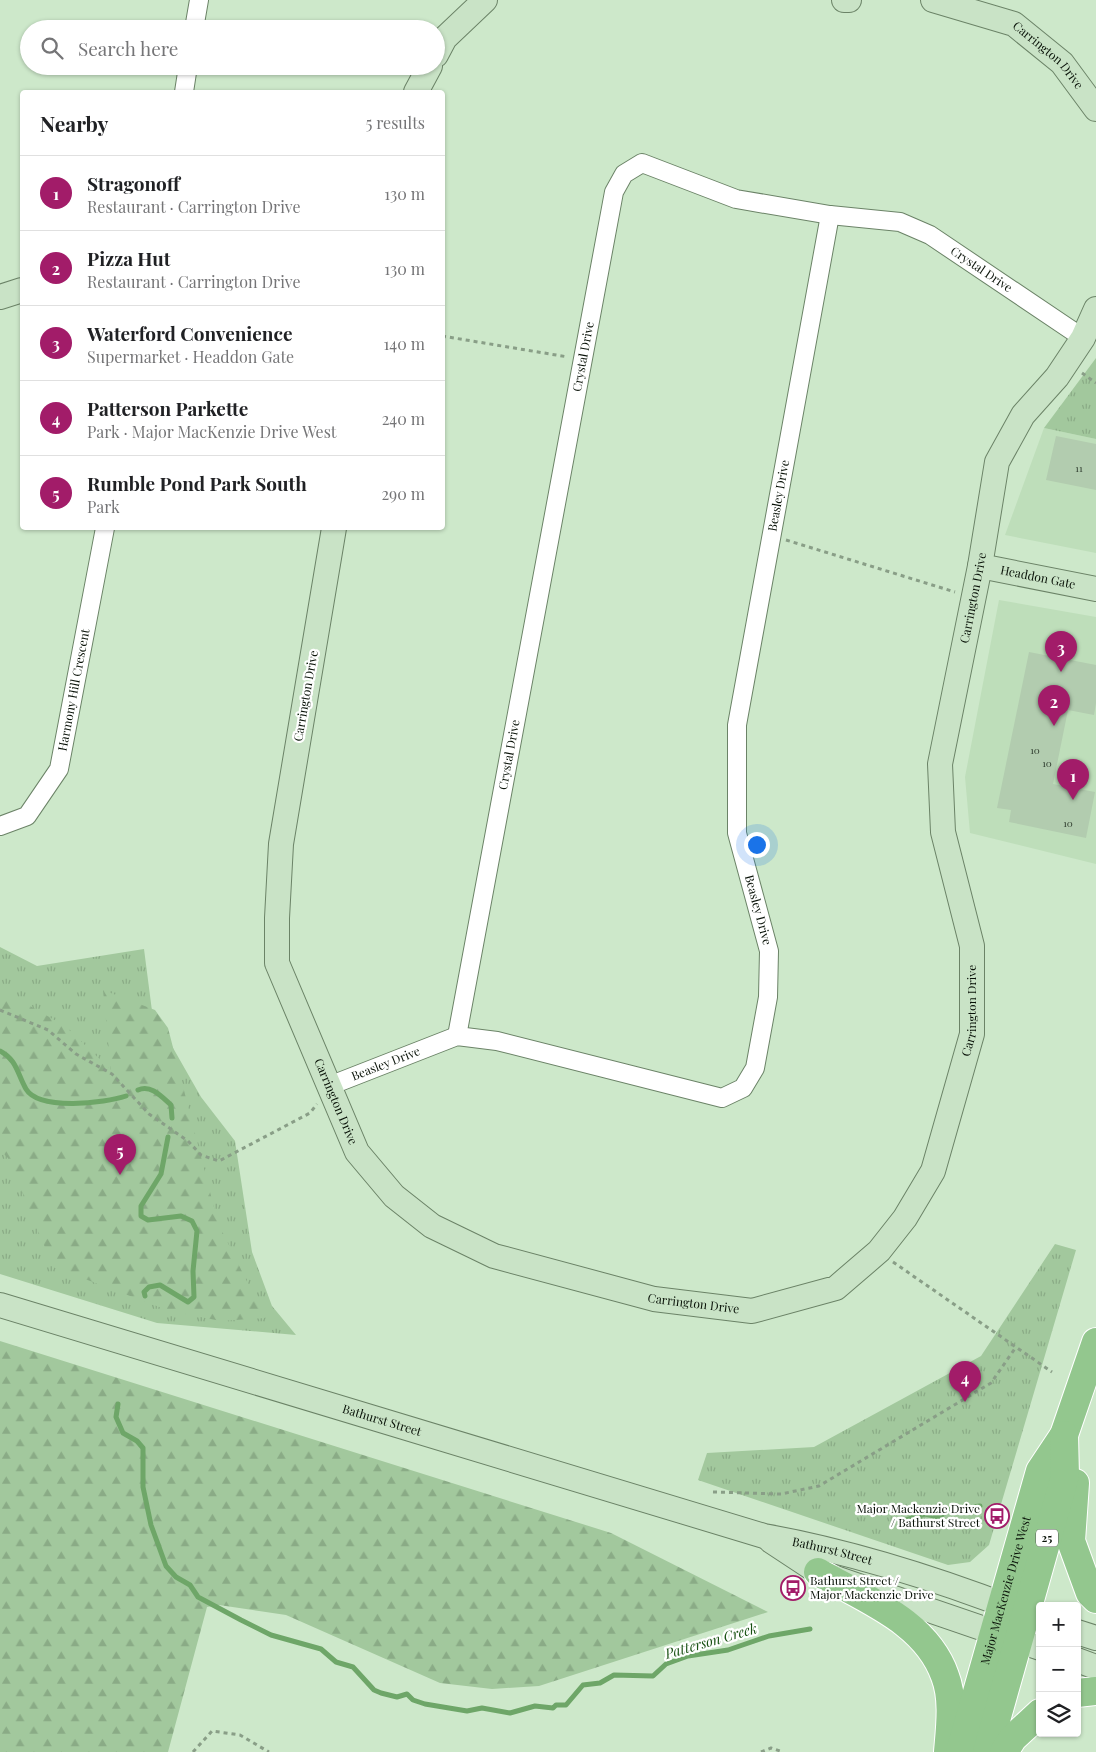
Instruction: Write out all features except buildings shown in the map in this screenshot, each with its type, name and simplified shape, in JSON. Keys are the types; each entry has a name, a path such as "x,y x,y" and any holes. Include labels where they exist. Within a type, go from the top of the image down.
{"main road":[{"name":"Major MacKenzie Drive West","path":"987,1752 1023,1612 1065,1476 1064,1434 1093,1350"},
{"path":"1093,1350 1079,1468 1074,1489 1071,1541 1090,1593 1096,1599"},
{"path":"818,1572 906,1623 932,1650 946,1677 951,1716 948,1752"},
{"name":"Major MacKenzie Drive West","path":"960,1752 1017,1640"},
{"path":"1081,1693 1096,1691"},
{"path":"1004,1752 1013,1738 1036,1717"}],"street":[{"path":"196,20 199,0"},
{"path":"445,38 485,0"},
{"path":"844,0 849,0"},
{"name":"Carrington Drive","path":"933,0 1014,24 1062,63 1094,101"},
{"path":"184,90 187,75"},
{"path":"417,90 425,75"},
{"name":"Crystal Drive","path":"457,1036 614,192 624,174 642,163 736,199 830,215 900,222 930,235 1083,338"},
{"name":"Beasley Drive","path":"329,1086 457,1036 496,1041 722,1098 742,1088 755,1068 768,997 769,950 737,833 737,725 773,536 830,215"},
{"path":"0,297 20,291"},
{"name":"Carrington Drive","path":"334,530 281,844 277,918 277,963 357,1152 394,1196 432,1226 494,1256 654,1299 752,1311 836,1288 878,1251 905,1218 933,1171 972,1034 972,946 943,832 940,764 972,597 980,566 997,462 1023,415 1057,377 1083,338 1096,309"},
{"name":"Harmony Hill Crescent","path":"0,826 27,816 59,769 105,530"},
{"name":"Headdon Gate","path":"980,566 1096,589"},
{"name":"Bathurst Street","path":"0,1305 764,1536 825,1547 967,1590 1023,1612"},
{"name":"Bathurst Street","path":"764,1536 818,1572 1017,1640"},
{"path":"1081,1633 1096,1638"},
{"path":"1081,1661 1096,1667"}],"path":[{"path":"445,336 583,359"},
{"path":"773,536 972,597"},
{"path":"0,1010 48,1030 76,1054 112,1074 162,1124 177,1134 201,1155 220,1161 310,1113 329,1086"},
{"path":"878,1251 1052,1372"},
{"path":"713,1492 781,1494 819,1486 991,1382 1016,1347"},
{"path":"193,1752 212,1732 240,1736 269,1752"},
{"path":"761,1752 772,1748 783,1752"}],"shaded area":[{"path":"1044,428 1096,439 1096,553 1005,535"},
{"path":"999,600 1096,617 1096,864 970,833 965,777"}],"green space":[{"path":"1096,358 1096,439 1044,428"},
{"path":"0,947 37,966 144,949 152,1011 201,1097 235,1141 252,1252 272,1306 296,1335 157,1323 0,1274"},
{"path":"0,989 65,1026 111,1070 103,990 155,1010 168,1028 218,1223 265,1318 221,1321 170,1311 53,1267 8,1158 0,1150"},
{"path":"1055,1244 1076,1250 989,1545 970,1562 948,1565 698,1480 707,1453 814,1447 981,1356"},
{"path":"0,1341 611,1533 768,1612 539,1686 492,1689 440,1683 286,1615 219,1605 207,1607 168,1752 0,1752"}],"waterway":[{"name":"Patterson Creek","path":"0,1051 10,1058 26,1089 33,1096 44,1100 58,1103 89,1103 126,1096"},
{"name":"Patterson Creek","path":"138,1090 152,1090 160,1095 171,1105 172,1118"},
{"name":"Patterson Creek","path":"145,1296 144,1292 149,1287 160,1285 188,1302 194,1297 193,1271 197,1231 192,1221 181,1216 148,1220 141,1216 141,1206 161,1174 168,1137"},
{"name":"Patterson Creek","path":"118,1404 116,1417 123,1433 137,1441 143,1448 143,1487 151,1525 166,1566 176,1577 190,1585 198,1597 241,1620 271,1635 321,1649 336,1662 353,1667 374,1690 381,1693 397,1697 407,1694 413,1700 425,1704 467,1711 482,1708 510,1713 535,1706 553,1708 556,1705 566,1705 583,1685 600,1683 614,1675 653,1676 666,1664 688,1656 728,1650 769,1636 810,1629"},
{"name":"Patterson Creek","path":"906,1520 925,1514 939,1517 949,1510 980,1506"}],"place":[{"name":"Waterford Convenience","path":"1061,672"},
{"name":"Pizza Hut","path":"1054,726"},
{"name":"Stragonoff","path":"1073,800"},
{"name":"Rumble Pond Park South","path":"120,1175"},
{"name":"Patterson Parkette","path":"965,1402"},
{"name":"Major Mackenzie Drive / Bathurst Street","path":"997,1516"},
{"name":"Bathurst Street / Major Mackenzie Drive","path":"793,1588"}]}
